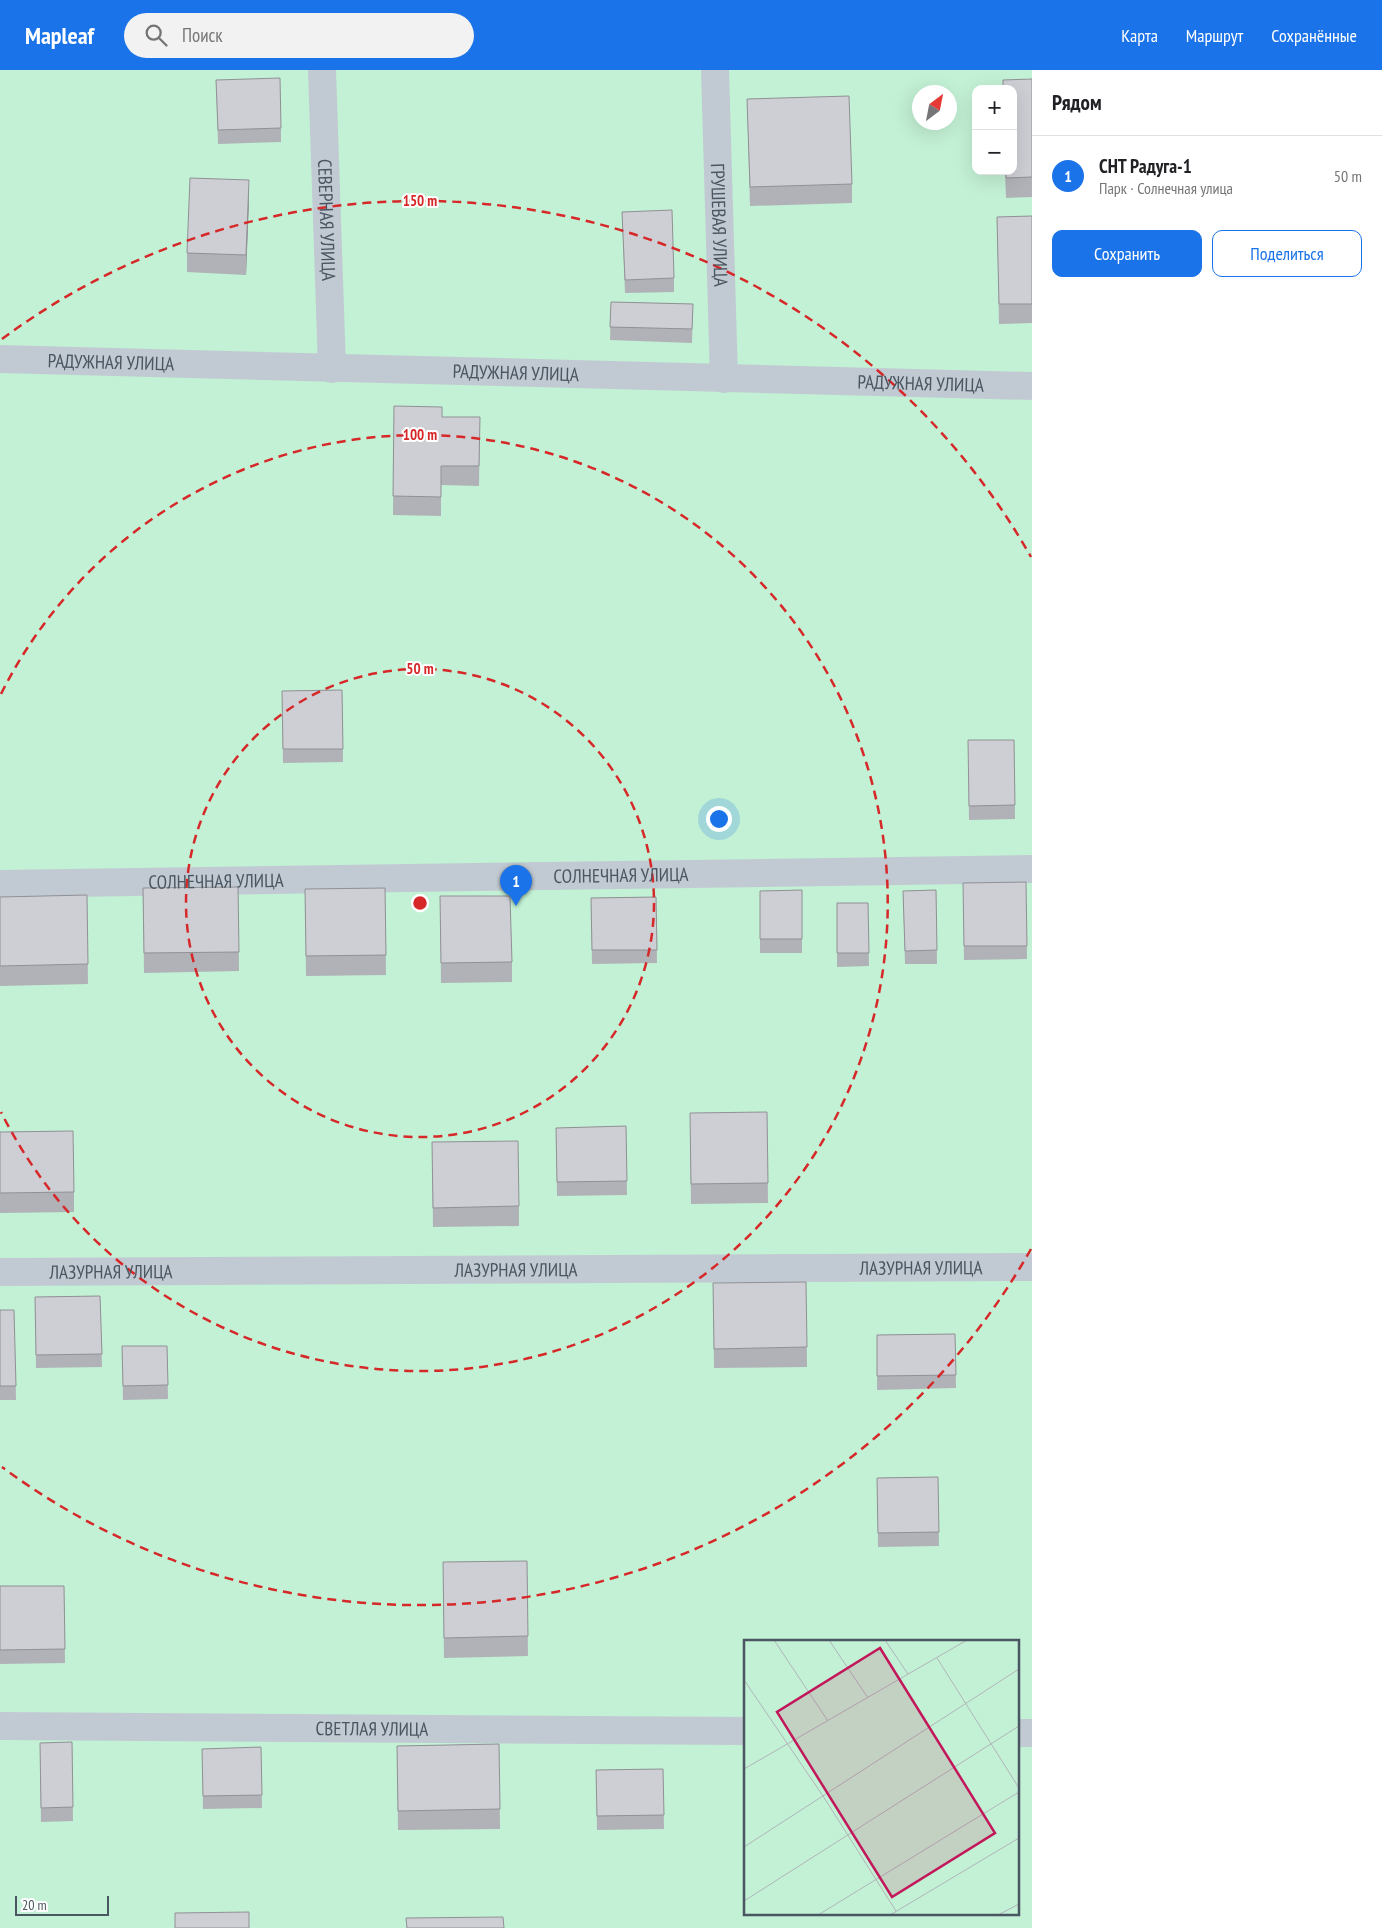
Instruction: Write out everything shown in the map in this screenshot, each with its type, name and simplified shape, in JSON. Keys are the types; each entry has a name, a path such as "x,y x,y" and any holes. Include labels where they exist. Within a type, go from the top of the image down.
{"street":[{"name":"СЕВЕРНАЯ УЛИЦА","path":"322,70 332,369"},
{"name":"ГРУШЕВАЯ УЛИЦА","path":"715,70 724,379"},
{"name":"РАДУЖНАЯ УЛИЦА","path":"0,359 1032,386"},
{"name":"СОЛНЕЧНАЯ УЛИЦА","path":"0,884 1032,869"},
{"name":"ЛАЗУРНАЯ УЛИЦА","path":"0,1272 1032,1267"},
{"name":"СВЕТЛАЯ УЛИЦА","path":"0,1726 744,1731"},
{"path":"1019,1733 1032,1733"}],"green space":[{"path":"0,70 1032,70 1032,1928 0,1928"}],"building":[{"path":"280,78 281,128 218,130 216,80"},
{"path":"1032,79 1032,177 1006,178 1006,175 1017,175 1017,85 1003,85 1003,80"},
{"path":"849,96 852,184 750,187 747,99"},
{"path":"190,178 249,180 246,255 187,253"},
{"path":"672,210 674,278 625,280 622,212"},
{"path":"1032,216 1032,304 999,304 997,217"},
{"path":"611,302 693,304 692,329 610,327"},
{"path":"394,406 442,407 442,417 480,417 479,466 441,466 441,497 393,496"},
{"path":"342,690 343,749 283,749 282,691"},
{"path":"968,740 1014,740 1015,805 969,806"},
{"path":"1026,882 1027,946 964,946 963,883"},
{"path":"238,887 239,952 144,953 143,888"},
{"path":"385,888 386,955 306,956 305,889"},
{"path":"802,890 802,939 760,939 760,891"},
{"path":"936,890 937,950 905,951 903,891"},
{"path":"87,895 88,964 0,966 0,897"},
{"path":"440,896 510,896 512,962 441,963"},
{"path":"656,897 657,950 592,950 591,898"},
{"path":"837,903 868,903 869,953 837,953"},
{"path":"767,1112 768,1183 691,1184 690,1113"},
{"path":"626,1126 627,1181 557,1182 556,1128"},
{"path":"73,1131 74,1192 0,1193 0,1132"},
{"path":"518,1141 519,1206 433,1208 432,1142"},
{"path":"806,1282 807,1347 714,1349 713,1283"},
{"path":"100,1296 102,1354 36,1355 35,1297"},
{"path":"0,1310 14,1310 16,1386 0,1386"},
{"path":"955,1334 956,1375 877,1376 877,1335"},
{"path":"122,1346 167,1346 168,1385 123,1386"},
{"path":"938,1477 939,1532 878,1533 877,1478"},
{"path":"527,1561 528,1636 444,1638 443,1562"},
{"path":"0,1586 64,1586 65,1649 0,1650"},
{"path":"72,1742 73,1807 41,1808 40,1743"},
{"path":"499,1744 500,1809 398,1811 397,1746"},
{"path":"261,1747 262,1795 203,1796 202,1749"},
{"path":"663,1769 664,1815 597,1816 596,1770"},
{"path":"249,1912 249,1928 175,1928 175,1913"},
{"path":"503,1917 504,1928 407,1928 406,1918"}],"place":[{"name":"СНТ Радуга-1","path":"516,906"}]}
